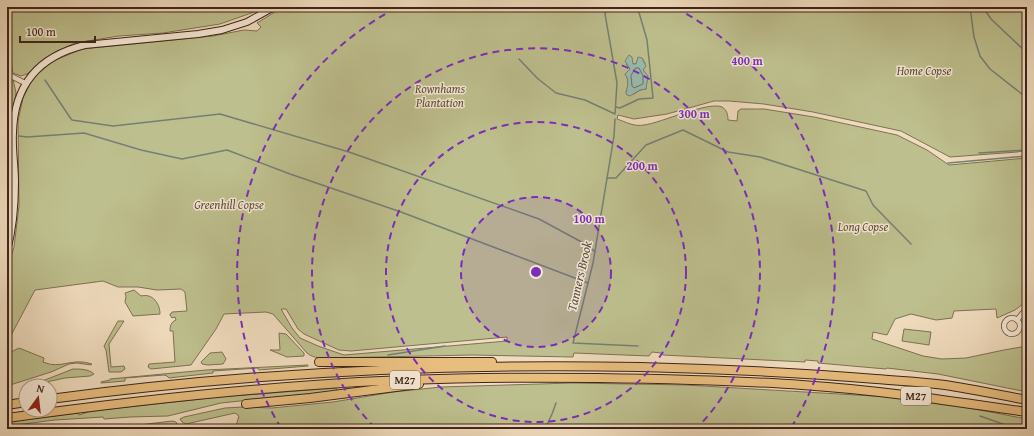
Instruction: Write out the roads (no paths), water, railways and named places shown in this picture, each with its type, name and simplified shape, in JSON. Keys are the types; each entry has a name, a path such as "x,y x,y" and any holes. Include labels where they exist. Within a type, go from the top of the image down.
{"highway":[{"name":"M27","path":"319,362 477,361 550,365 713,368 805,372 944,385 1027,400"},
{"name":"M27","path":"58,398 108,391 243,379 434,368 550,365"},
{"name":"M27","path":"7,418 191,395 316,384 443,378 516,377 716,380 804,385 930,397 1027,412"},
{"name":"M27","path":"246,404 387,389 422,384 443,378"},
{"path":"7,405 18,403"}],"street":[{"path":"7,251 13,223 15,196 12,138 14,117 18,100 25,83 35,71 46,61 56,55 75,48 100,43 198,34 222,30 247,22 274,7"},
{"path":"7,74 25,83"},
{"path":"1017,320 1027,308"}],"water":[{"path":"629,55 632,57 633,64 636,64 638,57 642,58 646,66 643,70 648,76 646,89 640,90 630,96 626,94 628,81 625,74 630,69 625,61"}],"waterway":[{"name":"Tanners Brook","path":"519,59 537,78 556,93 585,100 615,114 617,83 605,14 608,7"},
{"path":"616,107 620,108 639,99 653,98 647,40 638,9 639,7"},
{"path":"970,7 974,37 980,56 990,69 1027,98"},
{"path":"983,7 991,19 1027,53"},
{"path":"45,80 72,120 113,126 220,114 349,152 539,219 589,246 595,252"},
{"name":"Tanners Brook","path":"615,119 614,136 593,263 573,343 638,346"},
{"path":"607,178 616,178 646,145 683,130 728,152 760,157 866,191 873,205 911,244"},
{"path":"19,136 27,137 84,133 141,150 182,159 227,150 290,174 401,212 588,283"},
{"path":"979,153 1027,150"},
{"path":"948,163 1027,156"},
{"path":"388,355 445,346"},
{"name":"Tanners Brook","path":"545,429 556,403"},
{"path":"980,416 1017,429"}],"park label":[{"name":"Home Copse","path":"924,71"},
{"name":"Rownhams Plantation","path":"440,96"},
{"name":"Greenhill Copse","path":"229,205"},
{"name":"Long Copse","path":"863,227"}]}
